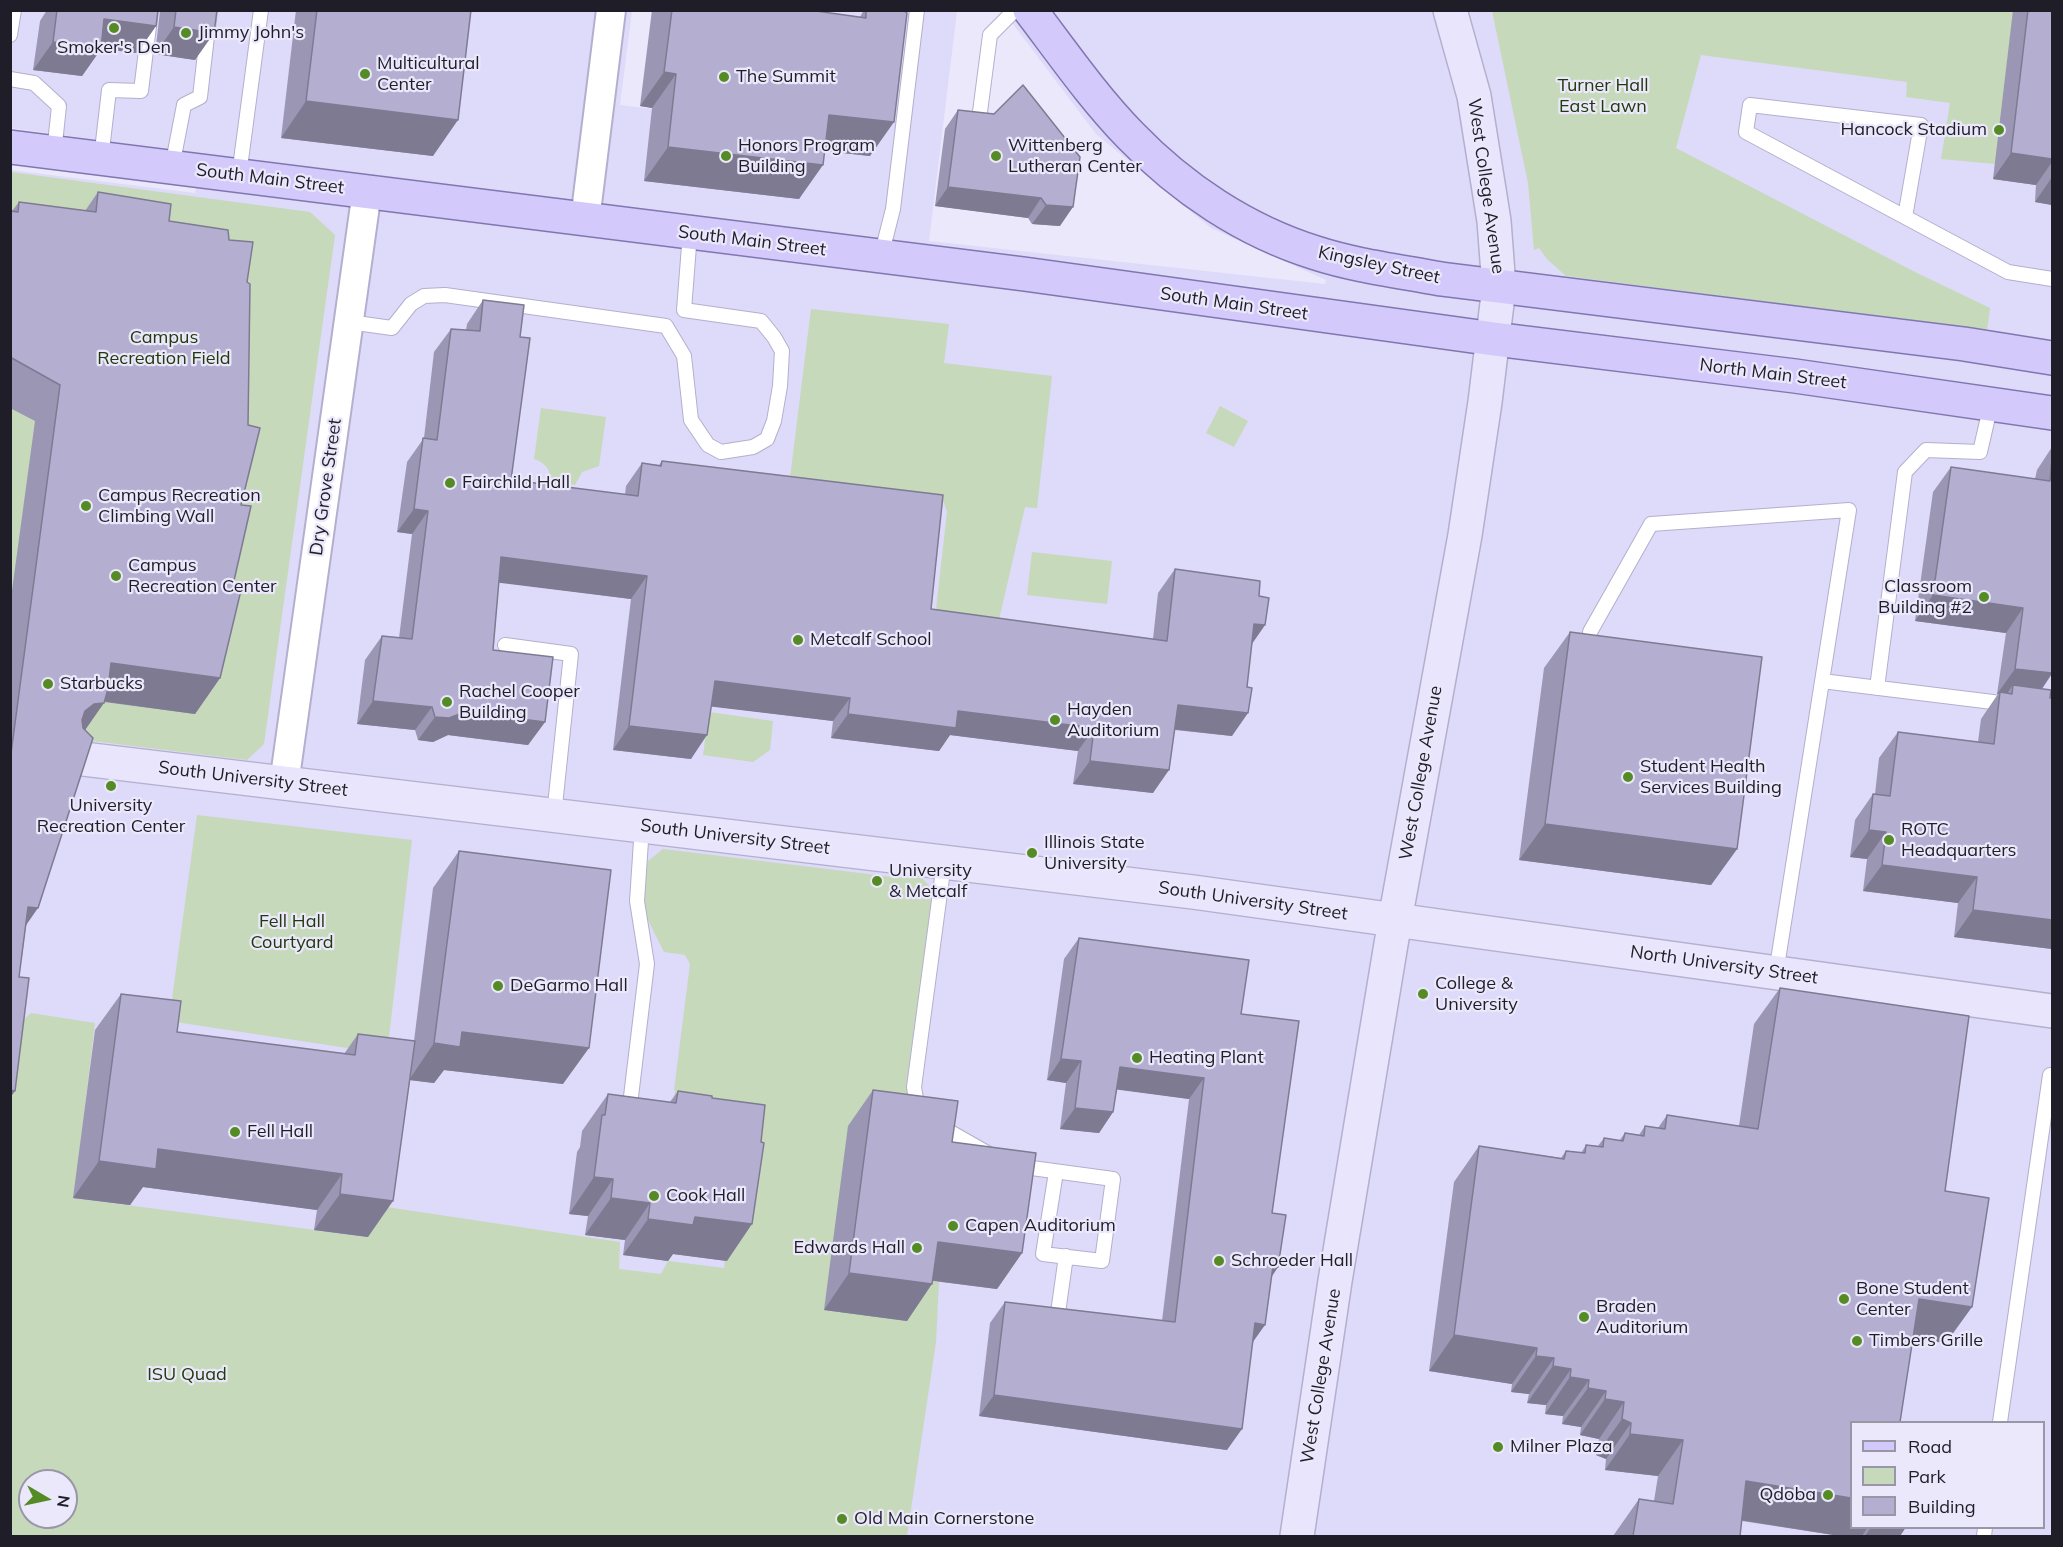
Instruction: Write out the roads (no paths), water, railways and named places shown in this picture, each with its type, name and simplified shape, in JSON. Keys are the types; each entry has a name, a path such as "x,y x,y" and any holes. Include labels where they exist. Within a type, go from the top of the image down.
{"main road":[{"name":"Kingsley Street","path":"1030,10 1129,135 1172,175 1221,210 1272,237 1317,253 1372,267 1499,287"},
{"name":"South Main Street","path":"10,147 881,256 1494,339"},
{"path":"1499,287 1964,344 2052,358"},
{"name":"North Main Street","path":"1494,339 1795,376 2052,413"}],"street":[{"path":"585,220 611,10"},
{"name":"West College Avenue","path":"1297,1536 1335,1281 1395,920 1465,535 1494,339 1499,287 1494,221 1474,96 1450,10"},
{"name":"Dry Grove Street","path":"284,784 367,191"},
{"name":"South University Street","path":"75,758 1193,892 1395,920"},
{"name":"North University Street","path":"1395,920 2052,1011"}],"lane":[{"path":"10,35 14,10"},
{"path":"101,159 109,90 141,91 150,10"},
{"path":"172,167 184,105 200,97 210,10"},
{"path":"238,175 261,10"},
{"path":"881,256 893,209 906,54 917,10"},
{"path":"980,112 990,35 1015,10"},
{"path":"10,79 34,83 59,106 54,153"},
{"path":"1905,217 1921,125 1750,105 1746,132 1905,217 2008,272 2052,279"},
{"path":"349,322 392,328 411,304 424,296 445,295 666,326 684,310 690,233"},
{"path":"666,326 684,356 691,420 708,445 721,452 753,447 767,439 774,421 780,386 782,351 774,337 761,321 684,310"},
{"path":"1877,688 1905,472 1926,450 1980,452 1991,404"},
{"path":"1590,632 1651,524 1849,510 1776,973"},
{"path":"505,645 571,654 554,815"},
{"path":"1822,681 2018,706"},
{"path":"629,1113 647,964 636,901 642,826"},
{"path":"944,863 914,1087 920,1115 1009,1165 1113,1179 1102,1261 1043,1254 1056,1172"},
{"path":"2000,1421 2050,1075 2052,1075"},
{"path":"1057,1320 1065,1256"}],"place":[{"name":"Smoker's Den","path":"114,28"},
{"name":"Jimmy John's","path":"186,33"},
{"name":"Multicultural Center","path":"365,74"},
{"name":"The Summit","path":"724,77"},
{"name":"Hancock Stadium","path":"1999,130"},
{"name":"Honors Program Building","path":"726,156"},
{"name":"Wittenberg Lutheran Center","path":"996,156"},
{"name":"Fairchild Hall","path":"450,483"},
{"name":"Campus Recreation Climbing Wall","path":"86,506"},
{"name":"Campus Recreation Center","path":"116,576"},
{"name":"Classroom Building #2","path":"1984,597"},
{"name":"Metcalf School","path":"798,640"},
{"name":"Starbucks","path":"48,684"},
{"name":"Rachel Cooper Building","path":"447,702"},
{"name":"Hayden Auditorium","path":"1055,720"},
{"name":"Student Health Services Building","path":"1628,777"},
{"name":"University Recreation Center","path":"111,786"},
{"name":"ROTC Headquarters","path":"1889,840"},
{"name":"Illinois State University","path":"1032,853"},
{"name":"University & Metcalf","path":"877,881"},
{"name":"DeGarmo Hall","path":"498,986"},
{"name":"College & University","path":"1423,994"},
{"name":"Heating Plant","path":"1137,1058"},
{"name":"Fell Hall","path":"235,1132"},
{"name":"Cook Hall","path":"654,1196"},
{"name":"Capen Auditorium","path":"953,1226"},
{"name":"Edwards Hall","path":"917,1248"},
{"name":"Schroeder Hall","path":"1219,1261"},
{"name":"Bone Student Center","path":"1844,1299"},
{"name":"Braden Auditorium","path":"1584,1317"},
{"name":"Timbers Grille","path":"1857,1341"},
{"name":"Milner Plaza","path":"1498,1447"},
{"name":"Qdoba","path":"1828,1495"},
{"name":"Old Main Cornerstone","path":"842,1519"}],"park label":[{"name":"Turner Hall East Lawn","path":"1603,96"},
{"name":"Campus Recreation Field","path":"164,348"},
{"name":"Fell Hall Courtyard","path":"292,932"},
{"name":"ISU Quad","path":"187,1375"}]}
